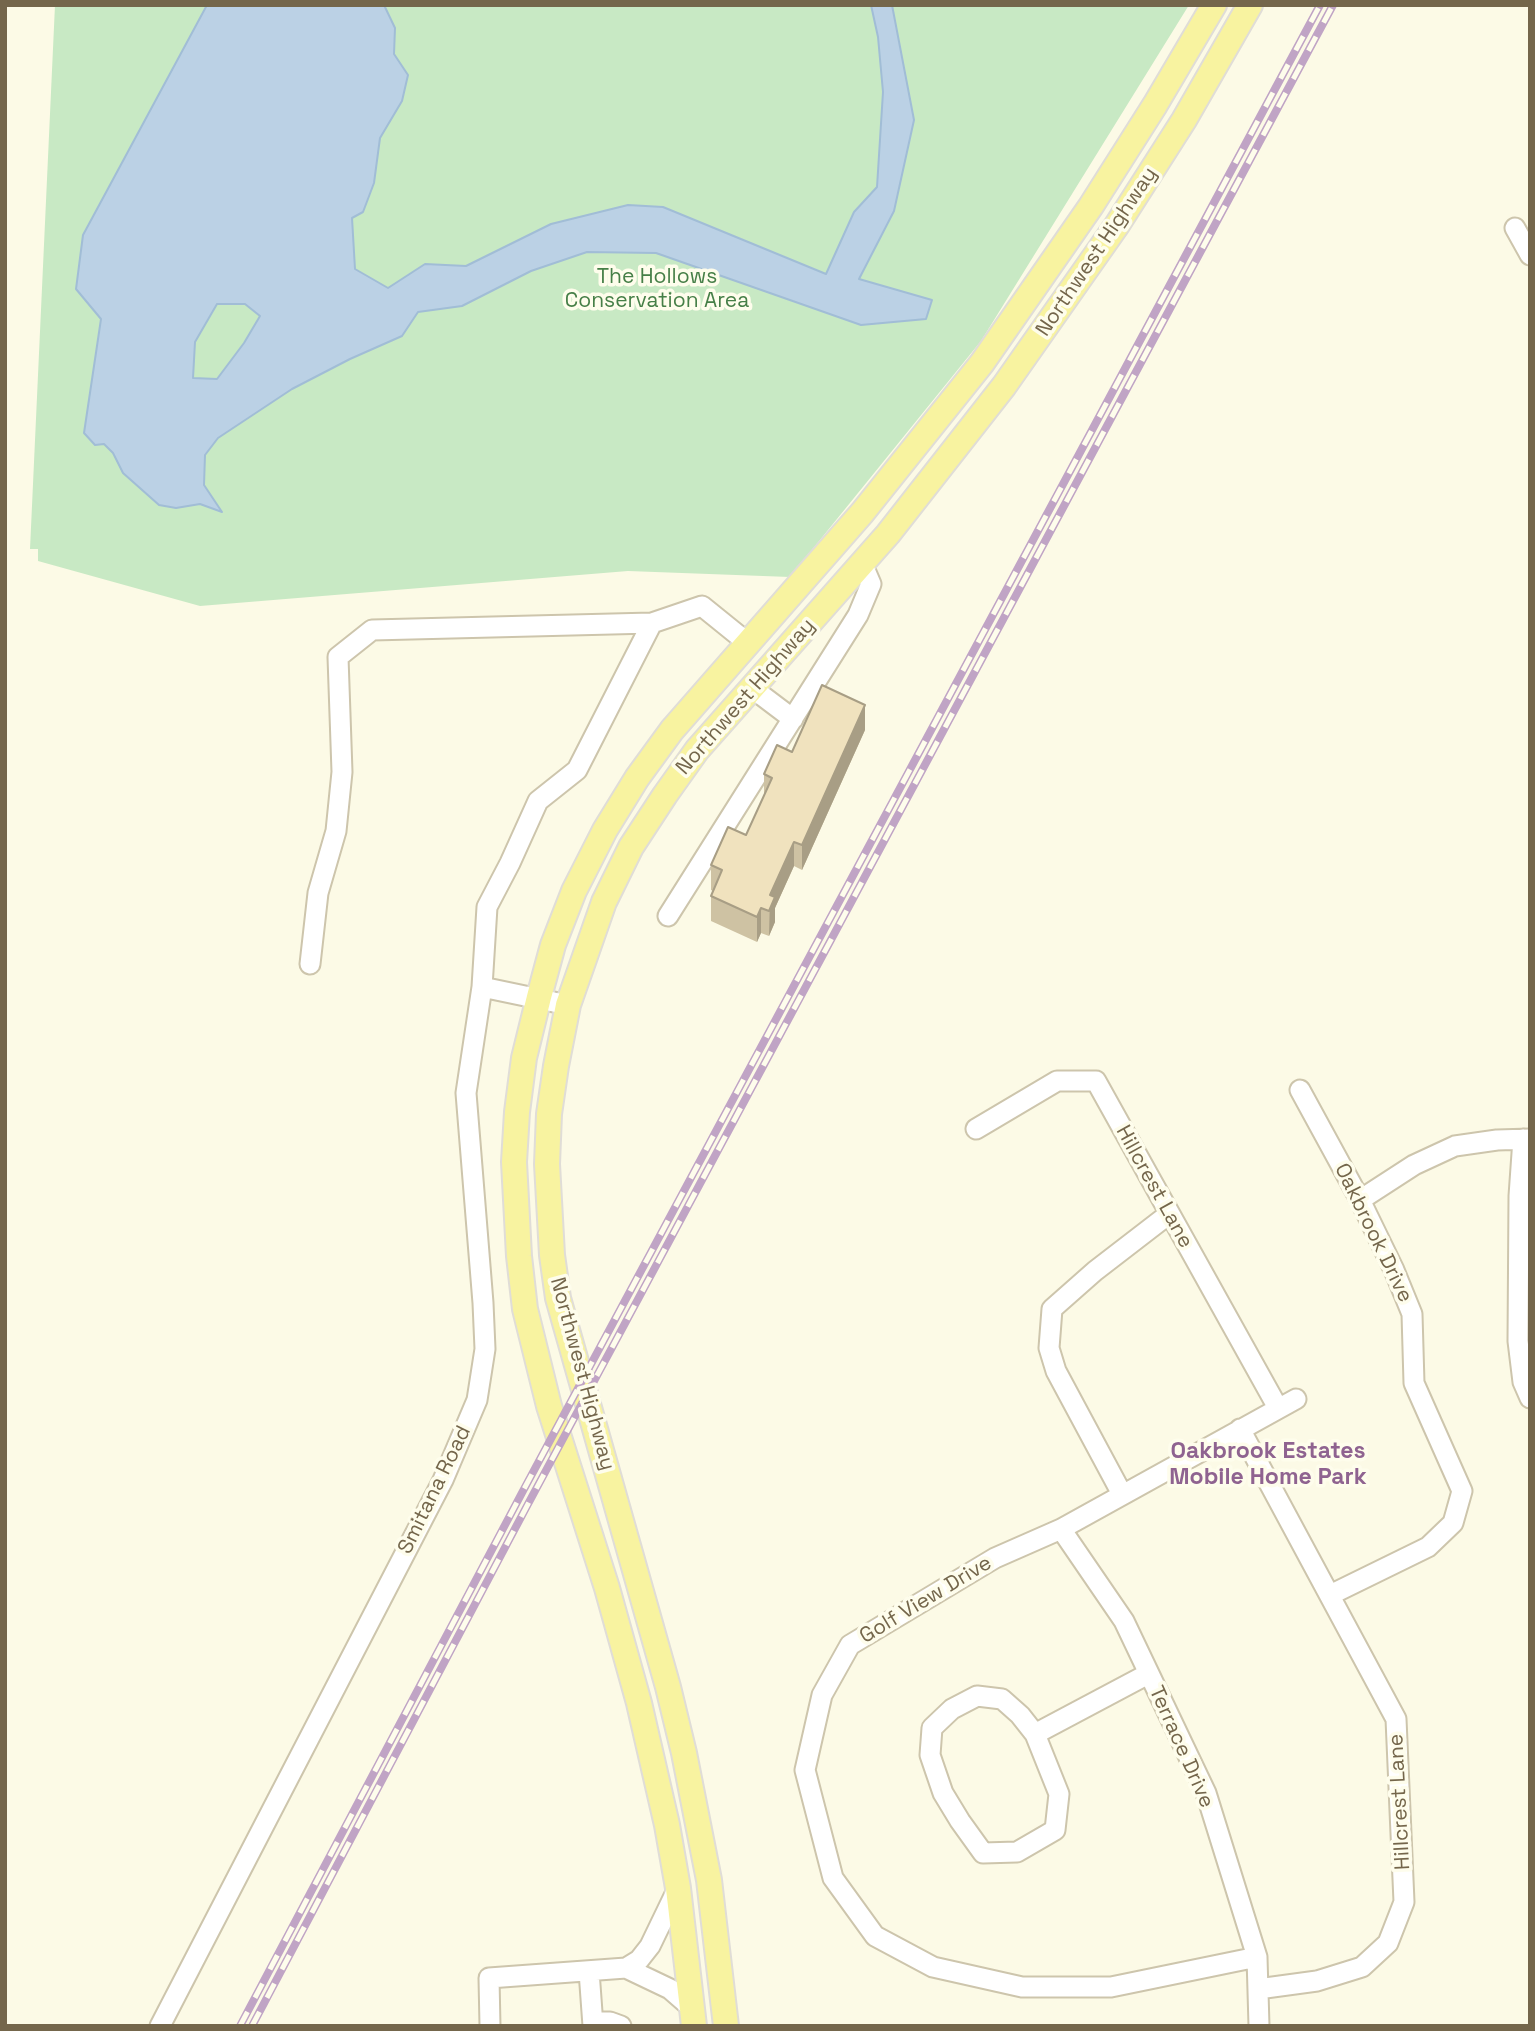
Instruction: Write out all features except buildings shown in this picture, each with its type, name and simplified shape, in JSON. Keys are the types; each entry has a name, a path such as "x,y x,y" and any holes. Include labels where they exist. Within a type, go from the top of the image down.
{"main road":[{"name":"Northwest Highway","path":"694,2017 678,1888 667,1825 639,1703 607,1588 552,1418 525,1309 518,1245 514,1162 524,1058 539,997 553,945 574,891 605,830 637,778 672,730 863,513 982,363 1104,186 1214,5"},
{"name":"Northwest Highway","path":"726,2026 709,1880 684,1753 556,1288 547,1164 549,1114 568,1004 604,902 631,847 697,750 863,563 961,443 1074,289 1184,120 1250,5"}],"street":[{"path":"1515,228 1530,255"},
{"path":"668,916 866,600 871,584 863,563"},
{"path":"310,964 318,893 336,831 342,772 338,657 372,630 652,623 702,606 749,644"},
{"name":"Smitana Road","path":"159,2026 443,1480 477,1400 485,1349 466,1094 482,987 486,907 510,863 538,801 577,771 652,623"},
{"path":"751,688 793,719"},
{"path":"482,987 568,1004"},
{"name":"Hillcrest Lane","path":"976,1129 1058,1081 1096,1081 1170,1214 1287,1404"},
{"name":"Oakbrook Drive","path":"1300,1090 1360,1200 1412,1314 1414,1383 1462,1491 1453,1523 1428,1547 1330,1595"},
{"path":"1360,1200 1414,1165 1455,1146 1526,1139 1519,1196 1518,1341 1523,1382 1530,1398"},
{"path":"1122,1494 1056,1371 1049,1348 1052,1309 1170,1214"},
{"name":"Golf View Drive","path":"1257,1957 1111,1987 1022,1987 933,1967 875,1936 833,1878 805,1770 822,1695 850,1646 995,1558 1061,1529 1287,1404"},
{"name":"Hillcrest Lane","path":"1240,1429 1396,1719 1405,1902 1388,1943 1362,1967 1317,1981 1258,1989"},
{"name":"Terrace Drive","path":"1061,1529 1124,1622 1206,1793 1257,1957 1259,2026"},
{"path":"1035,1734 1148,1674"},
{"path":"977,1696 1002,1699 1020,1715 1035,1734 1059,1794 1055,1830 1017,1852 983,1853 943,1793 930,1755 932,1728 952,1709 977,1696"},
{"path":"490,2026 489,1978 626,1968 639,1960 650,1946 678,1888"},
{"path":"626,1968 670,1989 694,2017"},
{"path":"589,1971 593,2024 610,2022 621,2026"}],"green space":[{"name":"The Hollows Conservation Area","path":"55,5 1189,5 981,341 790,577 628,571 200,606 38,561 38,549 30,549"}],"water":[{"path":"207,5 384,5 395,28 394,54 408,75 402,101 380,138 374,183 363,212 352,218 355,269 388,288 425,264 466,266 551,224 628,205 663,207 826,274 854,212 877,187 883,92 878,37 871,5 892,5 914,120 894,211 859,279 932,300 926,319 861,325 656,253 587,252 531,271 462,306 418,312 402,336 292,389 218,438 205,455 204,485 222,512 200,504 176,508 159,505 123,473 113,453 104,444 95,445 84,433 101,319 76,289 83,235","holes":["217,304 245,304 260,316 244,343 217,379 193,378 195,342"]}],"railway":[{"path":"240,2026 524,1489 1320,5"},
{"path":"252,2026 528,1504 1333,5"}],"district":[{"name":"Oakbrook Estates Mobile Home Park","path":"1268,1465"}]}
